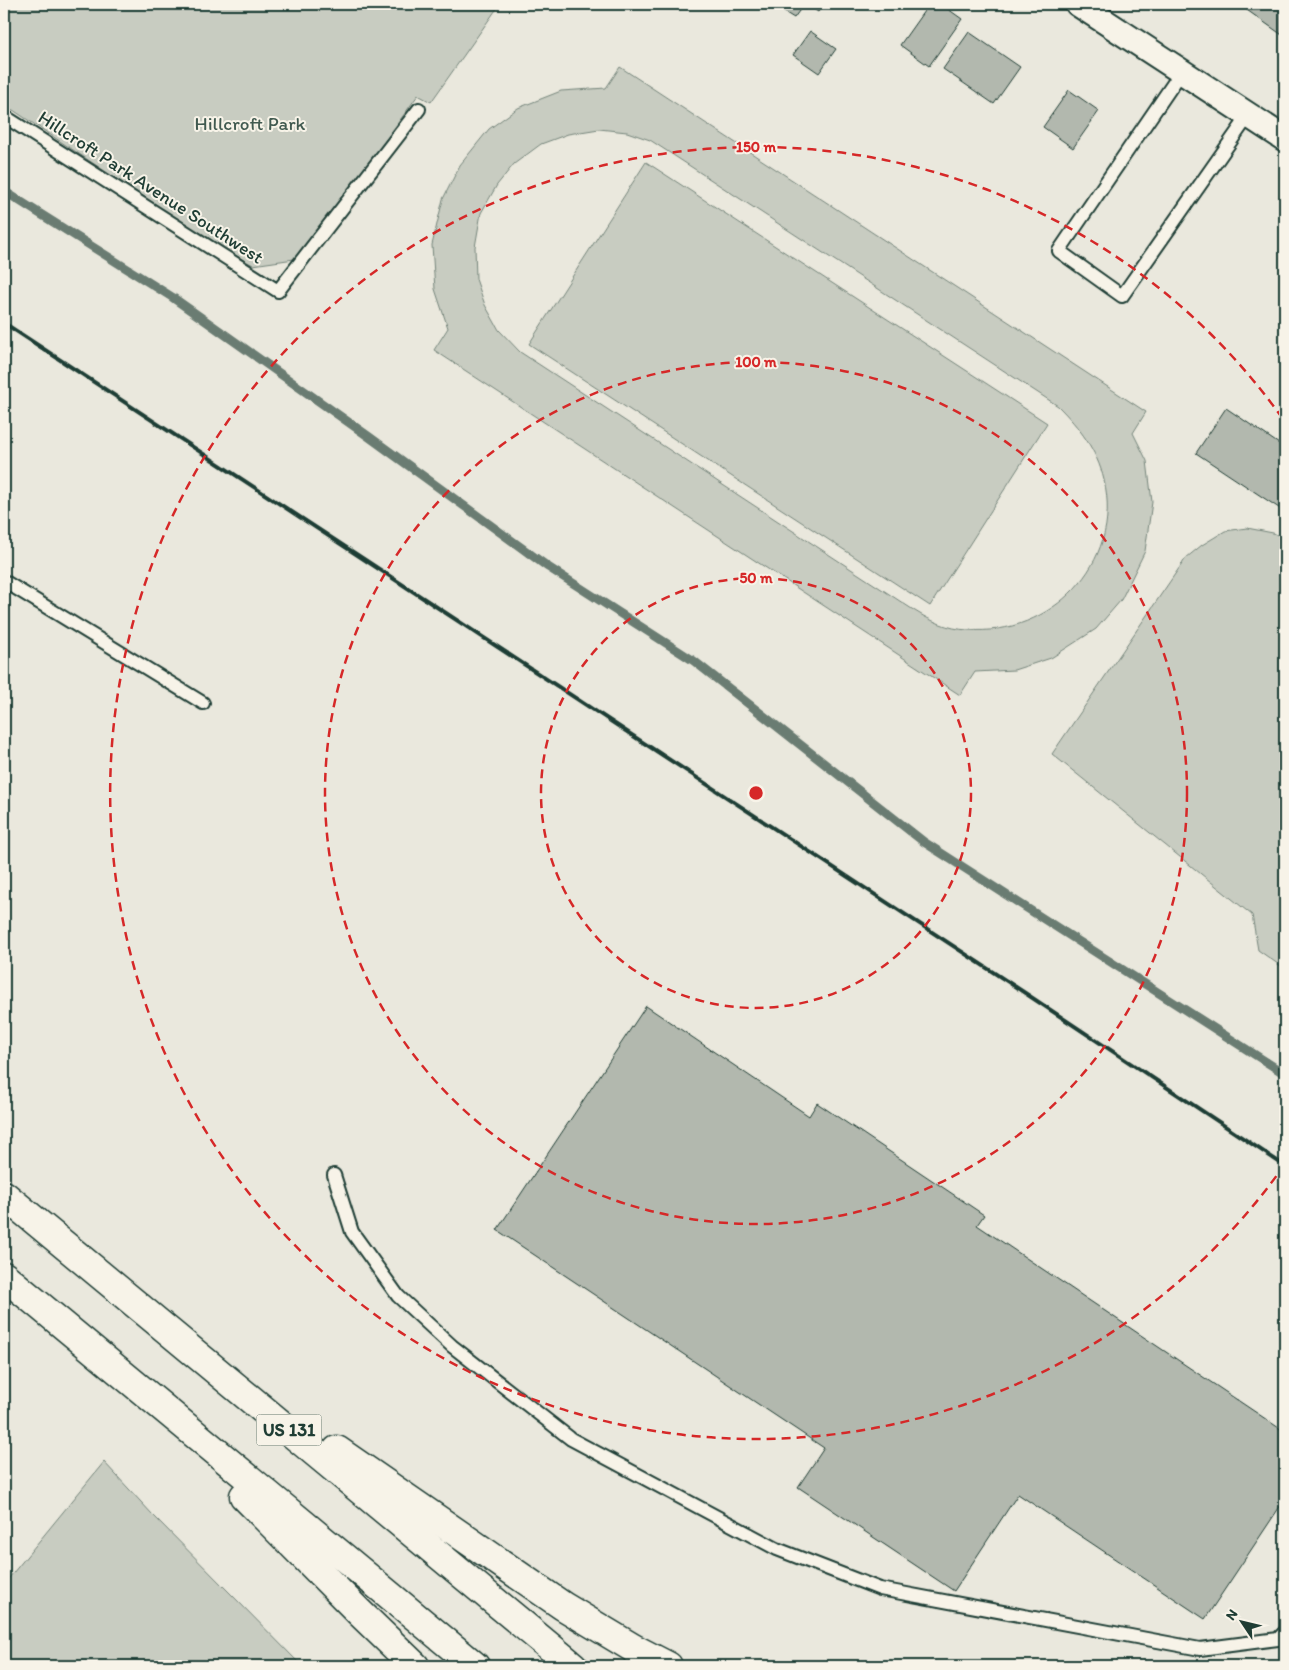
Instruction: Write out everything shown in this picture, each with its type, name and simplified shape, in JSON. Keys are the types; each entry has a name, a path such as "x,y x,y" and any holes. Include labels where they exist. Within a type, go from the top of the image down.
{"highway":[{"name":"US 131","path":"4,1195 573,1666"},
{"path":"4,1276 475,1666"},
{"path":"192,1350 563,1606 668,1666"},
{"path":"140,1390 352,1605 415,1666"}],"street":[{"path":"1078,4 1285,139"}],"lane":[{"path":"1182,71 1059,251 1122,296 1249,115"},
{"name":"Hillcroft Park Avenue Southwest","path":"4,116 278,291 419,109"},
{"path":"4,581 203,703"},
{"path":"334,1175 352,1232 398,1296 452,1346 571,1439 777,1549 880,1589 1200,1649 1278,1639 1285,1632"}],"green space":[{"name":"Hillcroft Park","path":"4,4 500,4 431,102 418,95 301,258 253,265 216,245 4,104"},
{"path":"620,67 1146,412 1133,433 1147,461 1152,502 1145,551 1121,600 1096,629 1051,658 1014,670 975,672 960,695 434,350 448,328 435,289 432,245 443,199 460,165 489,129 518,108 561,91 606,88","holes":["599,129 627,132 650,140 1058,406 1080,431 1097,459 1104,480 1107,511 1103,539 1091,566 1074,589 1052,608 1027,621 998,629 968,630 947,626 934,621 915,611 520,352 499,330 485,305 476,279 475,247 481,213 497,185 514,164 541,144 568,134"]},
{"path":"646,162 1047,423 930,606 529,344"},
{"path":"1247,528 1273,533 1285,538 1285,969 1258,950 1252,915 1052,754 1186,558 1202,545 1225,531"},
{"path":"104,1462 153,1515 302,1666 4,1666 4,1584"}],"building":[{"path":"785,4 804,4 794,18 781,10"},
{"path":"806,4 824,4 818,12"},
{"path":"929,4 941,4 962,19 929,66 900,45"},
{"path":"1246,4 1285,4 1285,37 1244,8"},
{"path":"810,31 836,49 819,73 793,55"},
{"path":"969,32 1020,67 994,104 943,69"},
{"path":"1069,90 1099,111 1073,148 1043,127"},
{"path":"1226,408 1285,448 1285,512 1196,453"},
{"path":"646,1006 809,1116 817,1103 984,1215 977,1225 1285,1432 1285,1499 1205,1619 1018,1494 954,1591 798,1487 824,1448 497,1230"}],"waterway":[{"path":"4,191 172,297 548,567 694,661 924,842 1285,1074"}],"railway":[{"path":"4,323 1031,997 1285,1166"}]}
